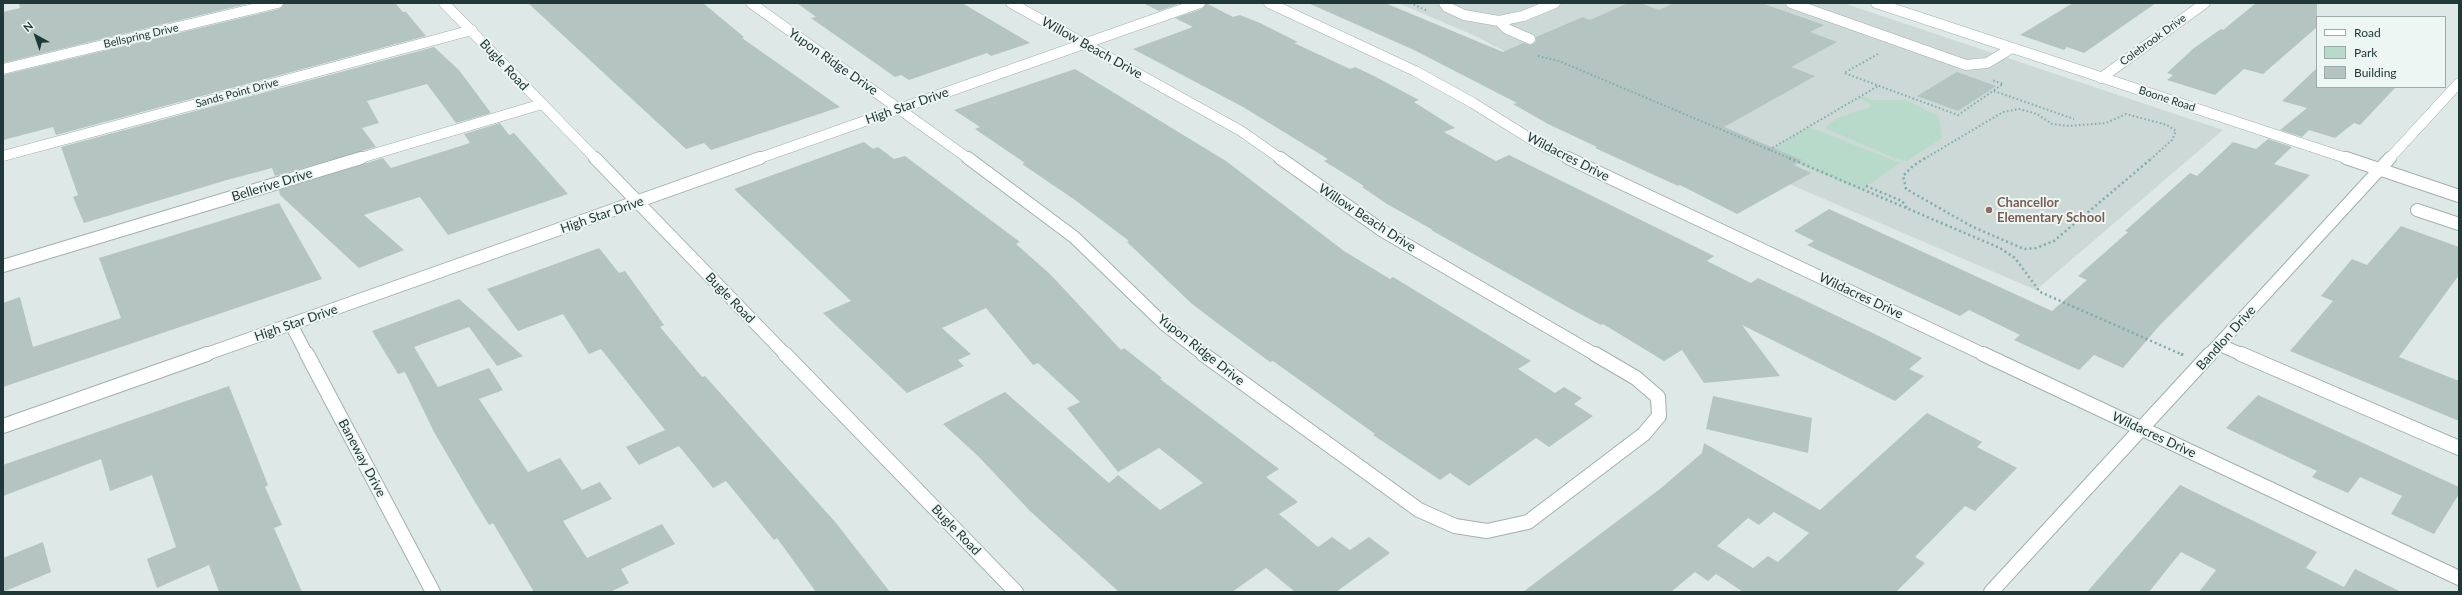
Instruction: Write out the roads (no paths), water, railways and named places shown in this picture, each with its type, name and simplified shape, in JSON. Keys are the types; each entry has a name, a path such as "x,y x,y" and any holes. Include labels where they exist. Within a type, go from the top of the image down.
{"street":[{"name":"Bellspring Drive","path":"3,69 278,3"},
{"name":"Bugle Road","path":"444,3 472,30 1016,592"},
{"name":"Yupon Ridge Drive","path":"751,3 899,108 1074,237 1164,324 1190,345 1419,510 1455,526 1487,531 1528,522 1618,454"},
{"name":"Willow Beach Drive","path":"1011,3 1241,131 1383,231 1636,378 1658,397 1659,416 1644,434 1618,454"},
{"name":"High Star Drive","path":"3,426 899,108 1200,3"},
{"name":"Wildacres Drive","path":"1269,3 1421,75 1473,103 1536,143 1569,159 2459,578"},
{"path":"1444,3 1451,10 1470,17 1499,21 1523,16 1555,3"},
{"path":"1790,3 1966,65 1987,63 2012,48"},
{"name":"Boone Road","path":"1876,3 2459,196"},
{"name":"Colebrook Drive","path":"2101,78 2205,3"},
{"path":"1499,21 1507,29 1530,39"},
{"name":"Sands Point Drive","path":"3,156 472,30"},
{"name":"Bandlon Drive","path":"1994,591 2143,430 2379,169 2459,83"},
{"name":"Bellerive Drive","path":"3,266 542,104"},
{"path":"2417,210 2459,224"},
{"name":"Baneway Drive","path":"292,324 433,592"},
{"path":"2220,345 2459,448"}],"place":[{"name":"Chancellor Elementary School","path":"1989,210"}]}
